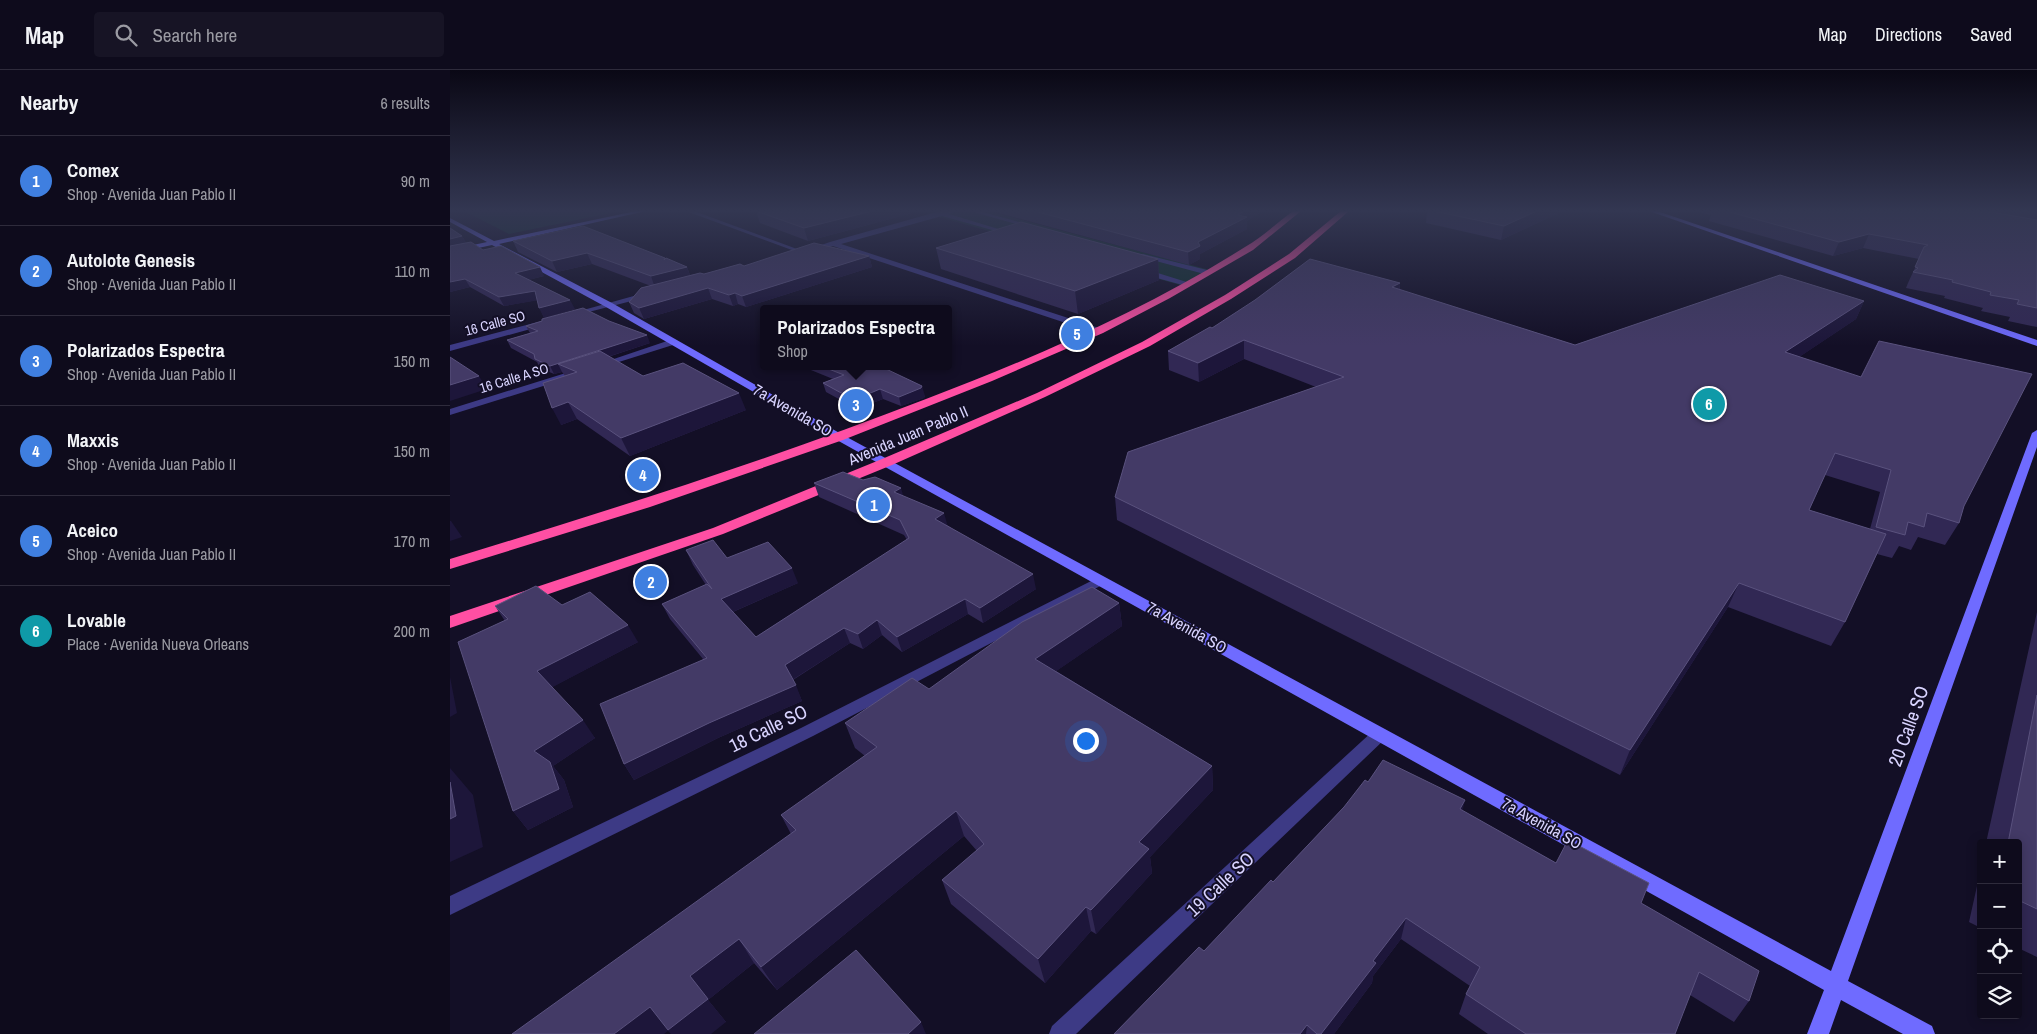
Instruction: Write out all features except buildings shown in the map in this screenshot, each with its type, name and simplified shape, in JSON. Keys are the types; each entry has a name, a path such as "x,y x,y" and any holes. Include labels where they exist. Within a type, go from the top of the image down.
{"highway":[{"name":"Avenida Juan Pablo II","path":"450,564 645,504 839,437 988,379 1099,331 1190,284 1237,256"},
{"name":"Avenida Juan Pablo II","path":"450,622 718,531 887,462 1041,395 1146,344 1228,297 1292,256"}],"street":[{"name":"7a Avenida SO","path":"518,256 609,305 839,437 1924,1034"},
{"path":"869,256 1099,331"},
{"path":"1143,256 1208,273"},
{"path":"1783,256 2037,343"},
{"path":"1132,268 1190,284"},
{"path":"564,317 657,292"},
{"name":"16 Calle SO","path":"450,348 554,320"},
{"name":"16 Calle A SO","path":"450,412 673,342"},
{"name":"20 Calle SO","path":"1818,1034 2037,433"},
{"name":"18 Calle SO","path":"450,906 807,732 1101,580"},
{"name":"19 Calle SO","path":"1060,1034 1380,734"}],"green space":[{"path":"1077,256 1157,256 1210,270 1187,287"}],"place":[{"name":"Aceico","path":"1077,334"},
{"name":"Lovable","path":"1709,404"},
{"name":"Polarizados Espectra","path":"856,405"},
{"name":"Maxxis","path":"643,475"},
{"name":"Comex","path":"874,505"},
{"name":"Autolote Genesis","path":"651,582"}]}
